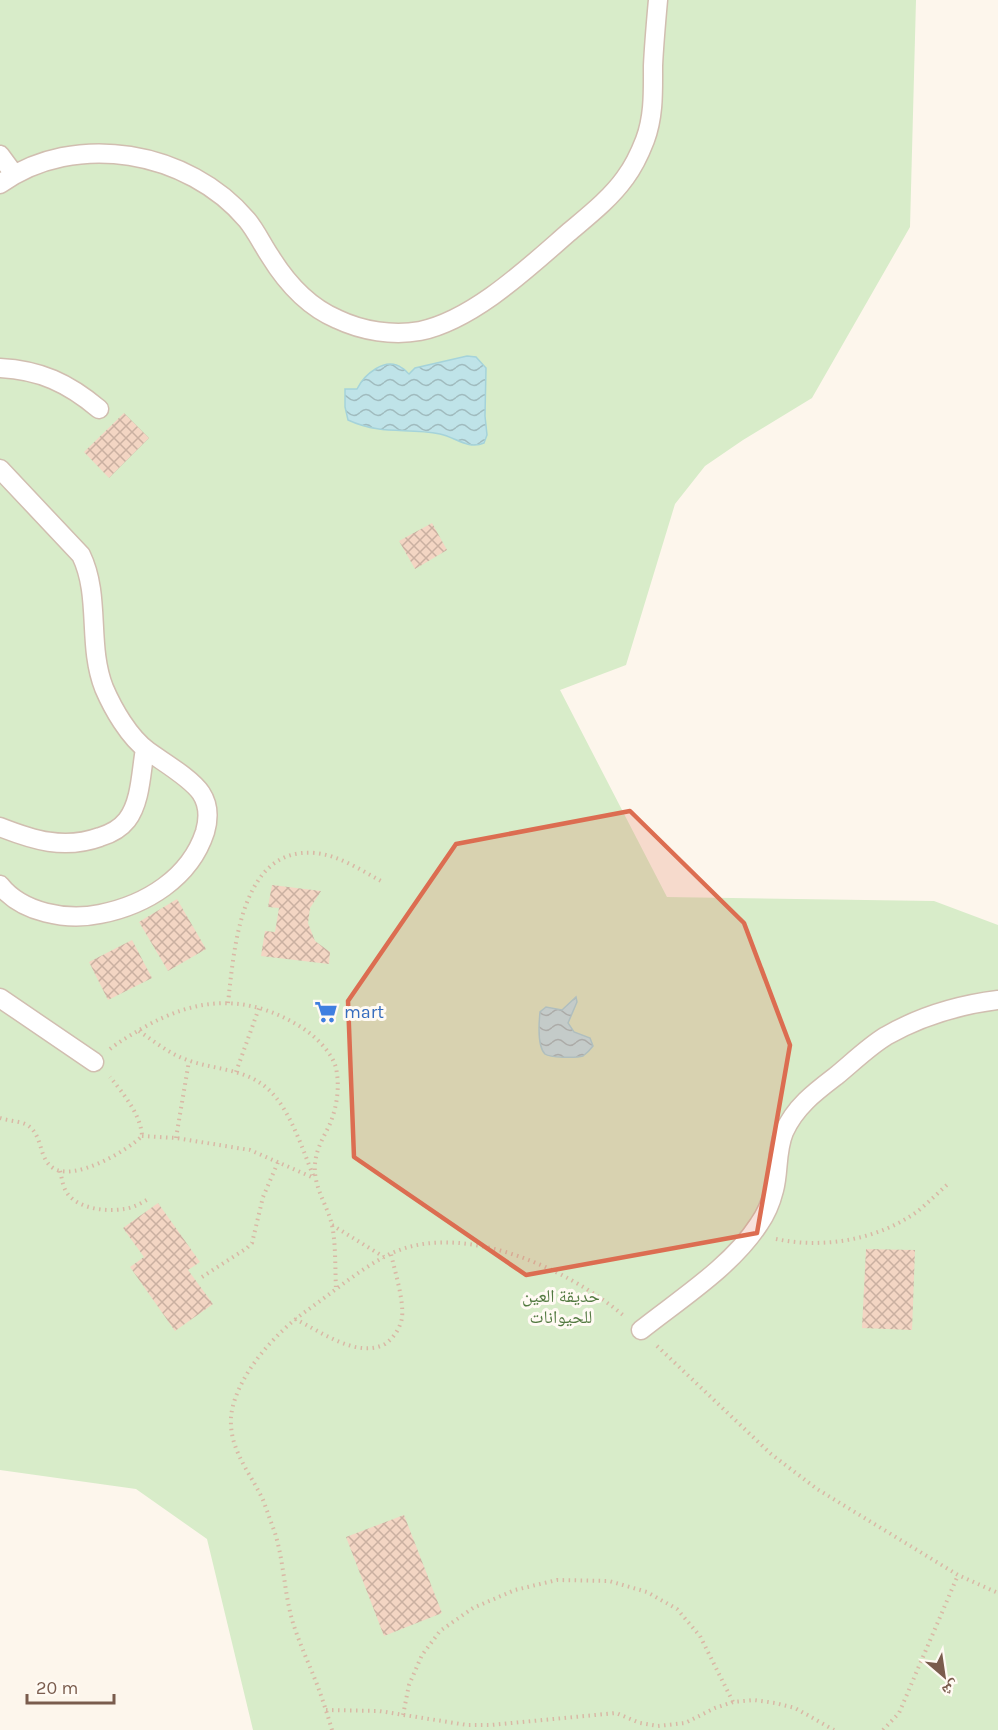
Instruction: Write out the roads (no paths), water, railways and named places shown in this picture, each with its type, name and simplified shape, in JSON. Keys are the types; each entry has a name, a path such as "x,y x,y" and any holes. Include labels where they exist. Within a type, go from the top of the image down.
{"lane":[{"path":"0,155 7,179 37,164 76,154 128,156 161,162 196,178 231,204 247,220 282,274 315,306 335,319 356,327 379,332 419,331 441,325 501,289 597,208 626,177 641,149 651,119 658,0"},
{"path":"0,368 23,369 41,374 65,385 99,409"},
{"path":"0,469 81,555 88,569 96,664 104,689 117,712 145,748 200,791 207,805 208,823 192,861 182,872 146,898 124,908 98,915 70,917 44,912 19,902 0,885"},
{"path":"0,827 50,843 70,844 88,841 117,830 128,820 135,803 145,748"},
{"path":"0,998 94,1062"},
{"path":"641,1330 708,1277 751,1234 768,1207 775,1189 783,1135 790,1119 813,1094 884,1037 941,1011 998,1000"}],"water":[{"path":"467,356 476,357 486,368 487,435 484,443 472,445 440,434 384,430 348,420 345,389 357,389 376,369 389,364 403,368 409,374 415,368"},
{"path":"576,997 577,1002 568,1023 574,1032 590,1038 593,1046 580,1057 558,1057 545,1054 540,1040 540,1012 546,1007 562,1010"}],"place":[{"name":"mart","path":"326,1012"}],"park label":[{"name":"حديقة العين للحيوانات","path":"561,1306"}]}
